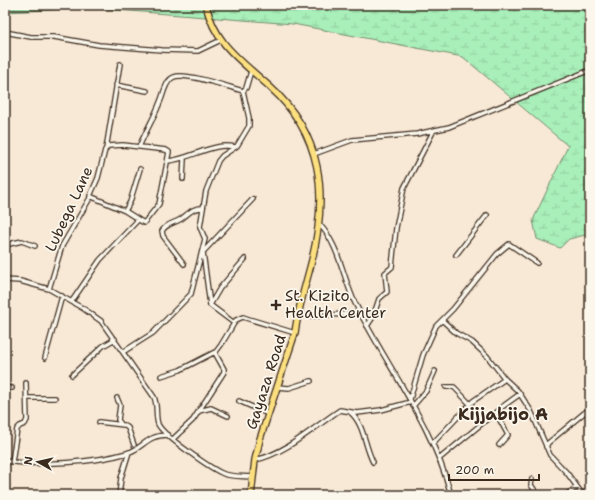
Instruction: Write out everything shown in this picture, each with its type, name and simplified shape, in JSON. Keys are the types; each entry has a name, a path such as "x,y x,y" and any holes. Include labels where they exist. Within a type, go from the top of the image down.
{"main road":[{"name":"Gayaza Road","path":"206,5 221,40 237,59 270,87 292,110 304,129 319,170 321,197 319,224 312,259 297,316 295,333 268,414 255,460 251,495"}],"street":[{"path":"5,32 31,37 54,37 99,45 162,50 198,51 221,40"},
{"name":"Lubega Lane","path":"49,289 62,246 90,196 98,178 106,150 120,64"},
{"path":"314,154 352,140 433,132 590,70"},
{"path":"123,352 153,333 191,294 205,239 200,230 206,191 218,161 236,147 249,122 243,91 246,88 251,71"},
{"path":"139,147 162,101 166,85 173,78 178,76 203,80 243,91"},
{"path":"116,85 147,91"},
{"path":"367,326 373,317 378,302 387,292 384,273 392,267 396,228 404,188 433,132"},
{"path":"90,196 125,211 144,223 147,222 159,204 168,161 168,151 113,144 108,146 106,150"},
{"path":"168,161 184,159 218,146 223,145 236,147"},
{"path":"183,179 184,159"},
{"path":"125,211 130,202 140,169"},
{"path":"203,250 253,199"},
{"path":"184,264 163,236 162,231 165,226 181,219 191,211 203,208"},
{"path":"456,255 487,215"},
{"path":"72,301 100,260 138,220"},
{"path":"319,224 329,236 360,313 412,402 433,443 451,495"},
{"path":"5,245 22,241 34,246"},
{"path":"412,402 423,355 436,326 507,245 511,245 537,263"},
{"path":"203,250 210,304 234,323"},
{"path":"210,304 220,288 245,259"},
{"path":"5,280 20,281 49,289 72,301 101,321 154,397 157,404 158,425 168,436 213,470 226,475 252,477"},
{"path":"45,358 62,296"},
{"path":"297,316 360,313"},
{"path":"161,376 180,370 215,352 222,346 238,318 243,318 295,333"},
{"path":"442,320 456,333 472,342 487,356 505,379 520,394 532,411 550,455"},
{"path":"72,375 103,346 115,339"},
{"path":"173,439 193,420 224,372 224,369 215,355 215,352"},
{"path":"255,460 269,457 280,451 340,410 357,413 381,410 412,402 426,390 435,371"},
{"path":"433,443 470,404 505,379"},
{"path":"277,388 289,388 311,381"},
{"path":"12,462 17,429 27,420 26,382"},
{"path":"446,387 454,387 470,404"},
{"path":"5,388 12,388"},
{"path":"439,459 520,394"},
{"path":"27,398 55,398"},
{"path":"117,398 120,405 118,420 121,424"},
{"path":"239,401 268,414"},
{"path":"199,410 211,408 228,416"},
{"path":"583,495 567,473 550,455 546,447 548,443 590,408"},
{"path":"349,411 355,416 363,429 373,462"},
{"path":"496,412 508,435 499,445"},
{"path":"99,422 121,424 128,428 134,445"},
{"path":"5,461 90,461 129,452 153,437 168,436"},
{"path":"119,495 129,452"},
{"path":"532,479 531,485 538,495"},
{"path":"566,495 577,487"}],"green space":[{"path":"5,5 590,5 590,243 585,235 569,239 560,248 537,239 533,220 568,146 463,57 293,24 92,8 5,12"}],"place":[{"name":"St. Kizito Health Center","path":"276,305"}],"district":[{"name":"Kijjabijo A","path":"503,414"}]}
